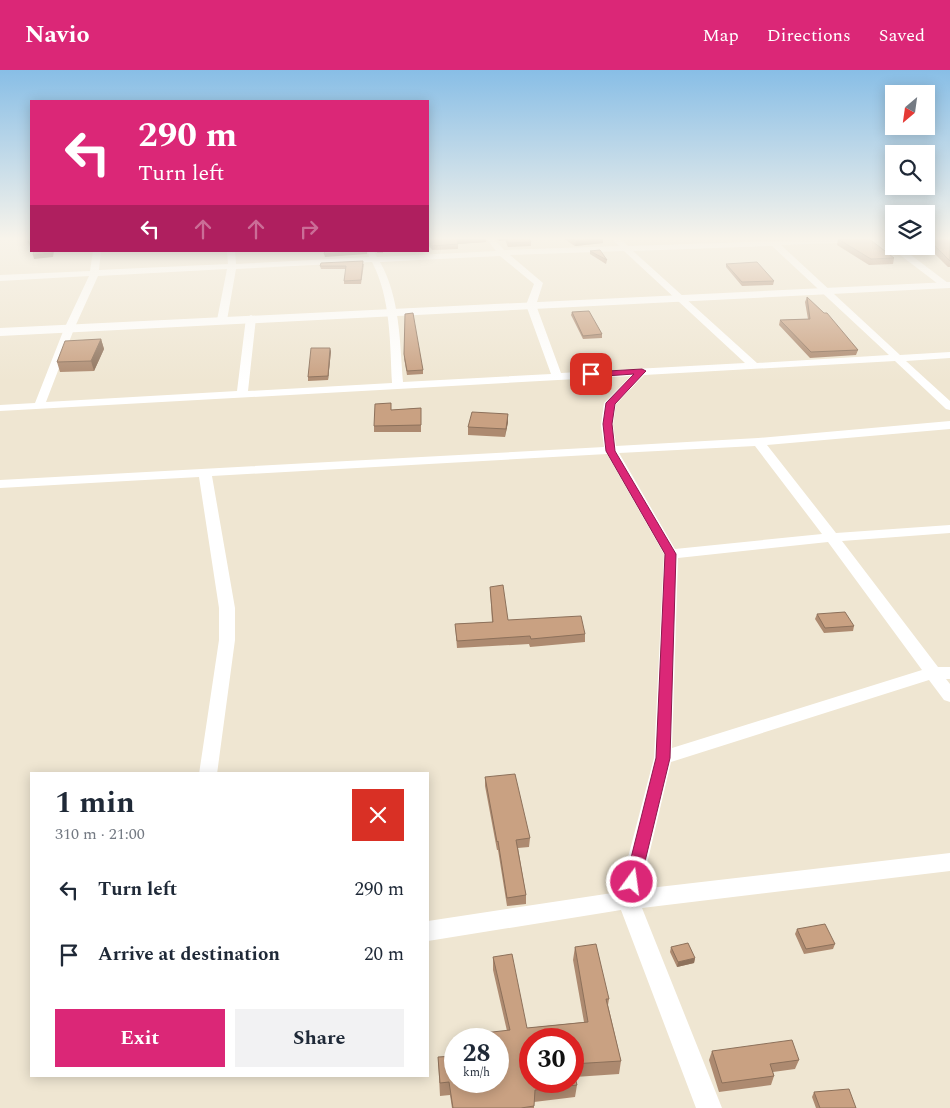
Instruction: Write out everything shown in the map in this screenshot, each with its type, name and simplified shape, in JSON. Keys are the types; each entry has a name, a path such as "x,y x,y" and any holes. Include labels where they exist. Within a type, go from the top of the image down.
{"street":[{"path":"39,406 69,329 89,285"},
{"path":"222,320 228,285"},
{"path":"384,285 392,311 398,385"},
{"path":"538,285 531,304 557,376"},
{"path":"668,285 754,366"},
{"path":"820,285 950,407"},
{"path":"0,332 531,304 936,285"},
{"path":"242,394 251,318"},
{"path":"0,408 950,355"},
{"path":"642,371 610,403 607,424 611,451 671,554 663,758 628,900 709,1108"},
{"path":"0,484 758,442 950,425"},
{"path":"758,442 941,673 950,696"},
{"path":"205,473 227,608 227,640 208,772"},
{"path":"671,554 832,537 950,529"},
{"path":"663,758 941,673"},
{"path":"429,931 628,900 950,862"}],"building":[{"path":"807,297 824,313 827,313 858,350 811,352 780,320 810,319"},
{"path":"589,311 602,334 583,336 572,312"},
{"path":"413,313 423,370 407,371 404,354 405,314"},
{"path":"101,339 91,361 57,362 65,341"},
{"path":"311,348 330,348 328,376 308,377"},
{"path":"391,403 391,410 421,408 421,425 374,426 375,404"},
{"path":"472,412 508,414 506,429 468,427"},
{"path":"503,585 508,620 581,616 585,634 531,639 530,636 457,641 455,624 493,622 490,587"},
{"path":"845,612 854,626 825,628 817,614"},
{"path":"515,774 530,838 516,840 526,895 507,898 485,777"},
{"path":"825,924 835,944 806,949 797,929"},
{"path":"688,943 695,958 678,962 671,947"},
{"path":"596,944 609,999 606,999 621,1061 584,1063 584,1028 527,1028 588,1022 575,947"},
{"path":"512,954 527,1028 519,1028 519,1093 535,1093 534,1106 521,1108 453,1108 451,1093 509,1093 510,1030 493,957"},
{"path":"792,1040 799,1060 770,1064 774,1076 722,1083 712,1051"},
{"path":"438,1057 444,1057 444,1083 440,1083"},
{"path":"849,1089 856,1108 820,1108 814,1092"}],"route":[{"path":"591,374 642,371 610,403 607,424 611,451 671,554 663,758 632,882"}]}
